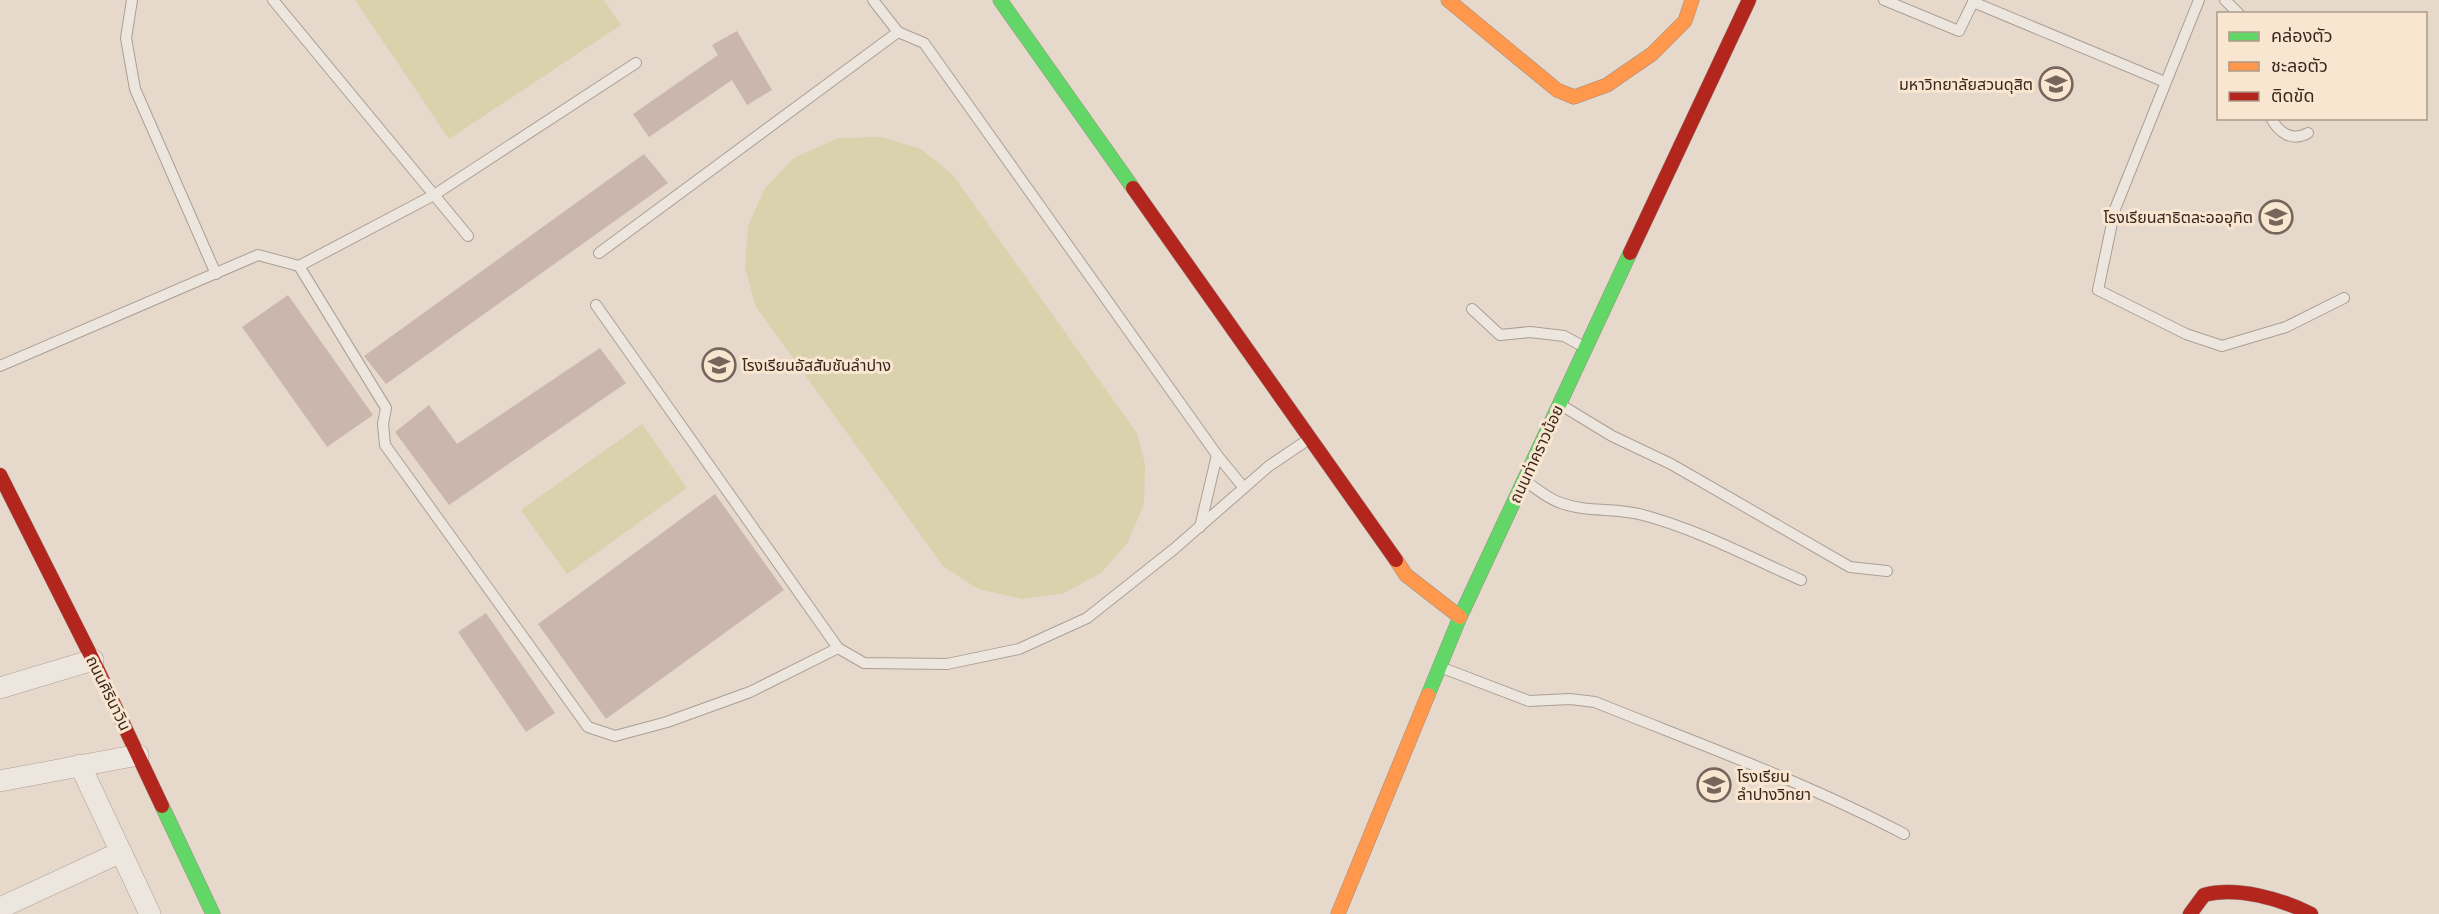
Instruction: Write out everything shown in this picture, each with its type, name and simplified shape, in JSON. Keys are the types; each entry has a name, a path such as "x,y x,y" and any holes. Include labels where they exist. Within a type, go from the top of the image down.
{"street":[{"path":"1000,0 1406,574 1460,617"},
{"path":"1448,0 1557,90 1574,97 1607,85 1652,54 1685,21 1692,0"},
{"name":"ถนนท่าคราวน้อย","path":"1345,911 1460,617 1749,0"},
{"name":"ถนนศิรินาวิน","path":"0,475 93,660 213,914"},
{"path":"0,688 93,660"},
{"path":"0,781 138,755"},
{"path":"80,765 150,914"},
{"path":"0,908 121,852"},
{"path":"2190,914 2192,908 2205,895 2221,892 2263,897 2303,909 2311,914"}],"lane":[{"path":"132,0 126,38 135,89 216,274"},
{"path":"273,0 468,236"},
{"path":"873,0 898,32 924,43 1217,455 1244,489"},
{"path":"1884,0 1959,31 1974,1 2165,82"},
{"path":"2199,0 2115,209 2098,290 2186,334 2222,346 2286,327 2344,298"},
{"path":"2225,0 2238,12"},
{"path":"599,253 898,32"},
{"path":"0,366 258,255 299,266 434,195 636,63"},
{"path":"2272,120 2275,126 2290,137 2300,137 2308,133"},
{"path":"299,266 386,408 382,423 385,445 588,727 615,736 667,722 750,692 838,648"},
{"path":"596,304 838,648 864,663 946,664 1019,649 1087,618 1200,527 1269,466 1309,438"},
{"path":"1472,309 1500,335 1530,332 1564,336 1586,348"},
{"path":"1559,404 1612,436 1681,470 1850,567 1887,571"},
{"path":"1200,527 1217,455"},
{"path":"1524,480 1559,503 1581,508 1641,514 1713,539 1801,580"},
{"path":"1440,667 1529,701 1570,699 1594,702 1793,781 1854,807 1905,834"}],"shaded area":[{"path":"355,0 604,0 621,25 449,139"},
{"path":"881,137 921,149 953,175 1137,433 1145,464 1144,504 1128,542 1101,573 1064,593 1022,599 978,589 943,566 756,307 745,268 748,226 765,188 794,158 838,138"},
{"path":"642,424 687,488 567,574 521,510"}],"building":[{"path":"737,31 772,90 747,105 732,80 649,137 633,114 718,55 712,45"},
{"path":"644,154 668,183 386,384 364,356"},
{"path":"288,295 373,415 327,447 242,327"},
{"path":"600,348 626,383 449,505 395,432 429,405 457,444"},
{"path":"715,494 784,590 606,719 538,624"},
{"path":"486,613 555,713 526,732 458,632"}],"traffic: fast":[{"path":"1000,0 1133,188"},
{"path":"1428,695 1460,617 1630,253"},
{"path":"162,806 213,914"}],"traffic: slow":[{"path":"1448,0 1557,90 1574,97 1607,85 1652,54 1685,21 1692,0"},
{"path":"1396,560 1406,575 1460,617"},
{"path":"1338,914 1428,695"}],"traffic: jam":[{"path":"1630,253 1749,0"},
{"path":"1133,188 1396,560"},
{"path":"0,475 93,660 162,806"},
{"path":"2190,914 2204,895 2230,892 2259,895 2311,914"}],"place":[{"name":"มหาวิทยาลัยสวนดุสิต","path":"2056,84"},
{"name":"โรงเรียนสาธิตละอออุทิต","path":"2276,217"},
{"name":"โรงเรียนอัสสัมชันลำปาง","path":"719,365"},
{"name":"โรงเรียน ลำปางวิทยา","path":"1714,785"}]}
